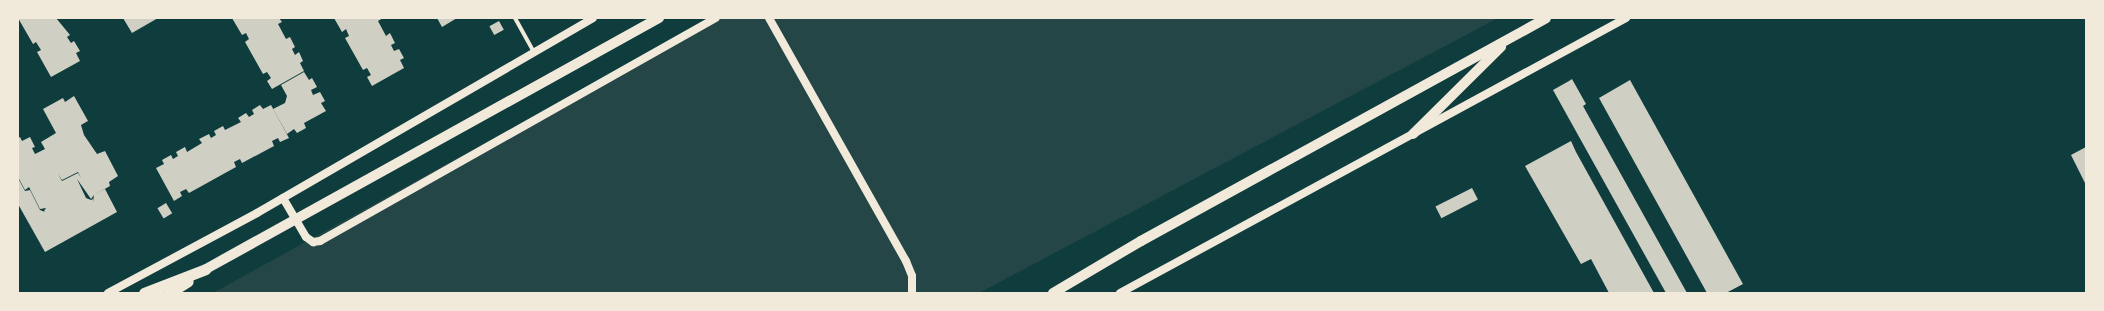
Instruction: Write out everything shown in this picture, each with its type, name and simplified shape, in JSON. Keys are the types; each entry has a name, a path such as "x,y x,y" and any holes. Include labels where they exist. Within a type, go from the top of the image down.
{"highway":[{"path":"144,293 206,268"},
{"path":"169,293 206,268"}],"main road":[{"path":"108,293 283,198 593,18"},
{"path":"206,268 659,18"},
{"path":"283,198 306,237 313,242 320,241 716,18"},
{"path":"768,18 906,261 912,276 912,293"},
{"path":"1053,293 1141,241 1546,18"},
{"path":"1120,293 1626,18"},
{"path":"1413,134 1510,38"}],"street":[{"path":"515,18 534,52"}],"shaded area":[{"path":"711,18 1498,18 979,293 213,293"}],"building":[{"path":"18,18 56,18 70,35 67,37 71,43 74,41 80,51 76,53 80,61 51,77 37,52 41,50 36,42 33,44"},
{"path":"123,18 158,18 132,33"},
{"path":"232,18 279,18 282,22 278,24 286,39 290,37 295,47 292,49 295,55 299,52 303,61 300,63 304,71 272,89 267,81 271,78 267,72 263,74 245,42 249,39 246,33 242,35"},
{"path":"334,18 383,18 378,21 386,36 390,33 395,43 391,45 394,51 399,49 404,58 400,60 404,68 372,86 367,77 371,75 367,68 363,70 345,38 349,36 346,29 342,32"},
{"path":"437,18 457,18 442,27"},
{"path":"499,21 504,30 494,35 489,26"},
{"path":"304,72 309,80 312,78 317,87 311,90 313,95 320,92 325,101 321,103 326,111 304,123 306,128 297,133 294,129 287,134 273,109 285,103 287,96 281,85"},
{"path":"1572,79 1586,104 1583,106 1687,293 1666,293 1553,90"},
{"path":"1630,80 1743,284 1726,293 1707,293 1599,98"},
{"path":"74,96 88,121 81,125 84,135 97,154 105,151 118,176 109,182 110,186 94,195 105,189 117,212 45,252 18,204 18,178 25,191 30,190 40,210 45,212 44,211 46,208 40,209 29,187 25,190 18,177 18,138 20,137 22,141 30,137 35,147 32,148 35,154 45,149 41,142 56,133 43,109 63,98 65,102","holes":["78,172 81,178 78,173 62,181 58,174 62,180","77,179 91,199 94,195 93,202 93,199 91,200 86,198"]},
{"path":"260,105 263,109 271,105 289,138 280,142 278,138 272,141 274,146 242,163 240,159 234,162 236,167 189,193 186,189 180,192 182,196 174,201 156,168 164,164 162,160 171,155 173,159 178,156 176,152 185,147 187,152 202,143 199,139 209,134 211,138 216,135 214,131 223,126 225,130 241,122 238,118 246,113 249,117 254,114 252,110"},
{"path":"1571,141 1654,293 1609,293 1591,259 1581,264 1525,166"},
{"path":"2086,147 2086,185 2071,155"},
{"path":"1472,188 1478,200 1441,218 1435,207"},
{"path":"166,203 172,213 164,218 157,208"}]}
